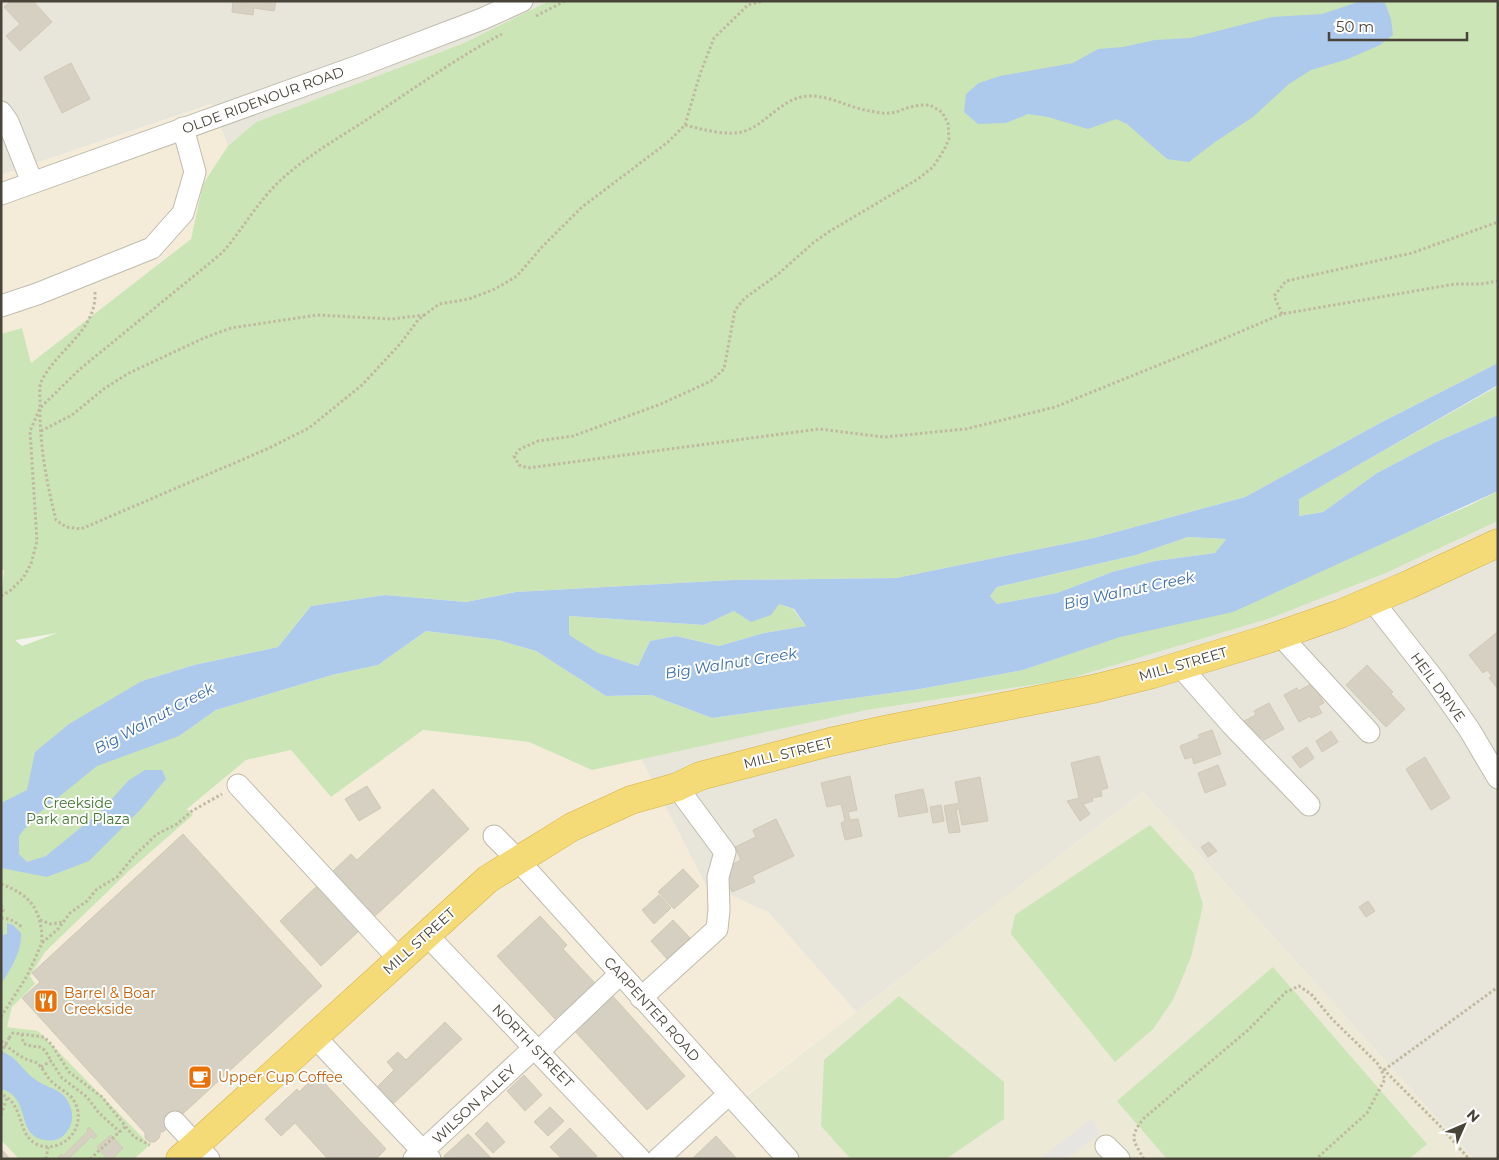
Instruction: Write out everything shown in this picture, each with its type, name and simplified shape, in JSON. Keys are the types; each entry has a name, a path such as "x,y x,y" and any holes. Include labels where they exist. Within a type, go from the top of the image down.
{"highway":[{"name":"MILL STREET","path":"195,1154 314,1036 488,879 517,859 572,827 631,800 677,787 700,776 830,742 1093,689 1180,666 1340,614 1498,543"}],"street":[{"name":"OLDE RIDENOUR ROAD","path":"1,194 372,61 482,19 528,9"},
{"path":"1,112 8,122 32,182"},
{"path":"1,306 60,285 152,248 182,213 195,172 184,128"},
{"name":"HEIL DRIVE","path":"1372,600 1436,682 1469,729 1498,778"},
{"path":"1280,634 1369,732"},
{"path":"1180,666 1232,725 1309,805"},
{"path":"238,785 399,959"},
{"path":"642,998 717,929 719,910 718,877 725,852 677,787"},
{"name":"CARPENTER ROAD","path":"494,836 517,859 788,1159"},
{"name":"NORTH STREET","path":"426,934 640,1159"},
{"name":"WILSON ALLEY","path":"422,1156 620,974"},
{"path":"314,1036 422,1156"},
{"path":"658,1159 728,1094"},
{"path":"174,1122 195,1154"}],"path":[{"path":"528,9 565,1"},
{"path":"95,271 96,299 86,327 57,358 40,384 41,431 50,496 56,520 66,527 81,529 267,449 309,428 362,386 400,344 418,320 439,304 477,296 495,289 516,276 582,207 668,142 685,125 700,74 714,38 748,5 763,1"},
{"path":"1,596 11,590 23,578 31,564 37,541 30,431 40,408 80,369 222,253 238,235 261,200 284,177 312,156 400,98 504,32"},
{"path":"685,125 725,132 744,132 759,124 777,109 794,99 809,96 829,99 869,111 889,113 912,106 930,105 942,112 948,123 949,139 933,167 918,179 855,215 812,243 777,275 745,298 735,310 724,369 711,381 689,392 573,436 538,441 520,449 514,456 519,466 528,468 819,429 884,438 966,429 1055,407 1282,314 1455,284 1481,284 1498,281"},
{"path":"1282,314 1274,296 1286,281 1412,253 1498,222"},
{"path":"41,431 72,415 105,388 129,373 204,338 231,328 317,315 392,319 426,315"},
{"path":"1,1017 27,976 42,943 58,929 70,913 87,901 97,889 117,877 134,856 157,834 177,824 192,811 238,785"},
{"path":"1,884 19,891 27,897 40,920 42,943"},
{"path":"1,905 1,914"},
{"path":"1,918 7,918 22,928"},
{"path":"40,920 51,924 63,922"},
{"path":"1144,1159 1134,1140 1135,1130 1143,1119 1248,1030 1286,992 1299,986 1311,994 1332,1019 1469,1159"},
{"path":"1384,1070 1498,987"},
{"path":"1,1053 13,1033 44,1037 52,1045 69,1072 102,1097 134,1137 150,1145"},
{"path":"22,1034 23,1043 41,1046 62,1078 87,1097 99,1113 120,1132"},
{"path":"1,1041 26,1060 36,1062 50,1080 74,1100 78,1119 77,1128 66,1141 58,1145 48,1147 40,1145 27,1137 14,1104 1,1094"},
{"path":"41,1067 51,1061"},
{"path":"1316,1159 1367,1113 1385,1079 1379,1065"},
{"path":"1,1114 7,1097"},
{"path":"90,1159 126,1126"},
{"path":"46,1159 48,1147"}],"shaded area":[{"path":"1,1 549,1 464,43 256,122 228,146 211,104 1,175"},
{"path":"212,104 228,146 203,184 191,239 31,363 22,328 1,334 1,175"},
{"path":"1498,521 1498,1159 1474,1159 1143,792 856,1012 768,912 705,884 641,759 867,710 1065,680 1271,618 1386,573"},
{"path":"423,730 529,742 592,770 641,759 705,884 768,912 856,1012 744,1097 801,1159 134,1159 150,1145 102,1097 6,1027 12,1007 35,984 30,976 45,952 131,869 193,815 187,809 246,760 291,750 331,797"},
{"path":"1143,792 1474,1159 801,1159 744,1098"},
{"path":"1092,1119 1100,1134 1066,1159 1039,1159"},
{"path":"1,1140 19,1159 1,1159"}],"green space":[{"name":"Creekside Park and Plaza","path":"549,1 1498,1 1498,363 1382,422 1245,497 1094,538 896,578 733,580 516,592 466,602 385,595 311,606 278,647 194,665 142,681 179,736 216,710 332,675 378,665 426,631 498,640 536,651 606,696 651,695 712,718 920,689 1023,670 1361,552 1468,506 1498,491 1498,521 1386,573 1271,618 1065,680 867,710 592,770 529,742 423,730 331,797 291,750 246,760 187,809 193,815 131,869 45,952 30,976 35,984 12,1007 7,1027 38,1031 150,1145 134,1159 19,1159 1,1140 1,602 4,570 1,570 1,334 22,328 31,363 191,239 203,184 228,146 256,122 464,43","holes":["57,633 22,646 16,640"]},
{"path":"1498,386 1498,415 1436,442 1377,473 1323,512 1299,516 1298,499"},
{"path":"1188,537 1226,539 1215,553 1155,561 1112,572 1057,593 997,604 990,596 997,587 1136,555"},
{"path":"779,604 793,609 806,626 764,633 719,646 676,636 650,641 638,666 597,653 569,636 569,616 704,625 734,611"},
{"path":"1150,825 1193,872 1203,905 1191,957 1173,1000 1153,1029 1115,1062 1011,934 1015,915"},
{"path":"1273,967 1427,1144 1409,1159 1167,1159 1117,1101"},
{"path":"899,996 1004,1082 1004,1119 946,1159 851,1159 821,1126 824,1060"}],"water":[{"path":"1361,1 1385,3 1391,19 1393,35 1380,45 1348,59 1311,70 1289,84 1253,117 1189,162 1167,159 1127,124 1116,119 1088,129 1048,117 1028,114 1006,123 978,124 964,112 966,94 979,83 1000,76 1073,63 1098,49 1123,47 1155,40 1190,38 1272,17 1322,14"},
{"name":"Big Walnut Creek","path":"1498,363 1498,385 1299,499 1299,516 1323,512 1377,473 1436,442 1498,415 1498,491 1233,612 1120,637 1023,670 920,689 712,718 651,695 606,696 536,651 498,640 426,631 378,665 332,675 216,710 179,736 97,766 34,817 19,836 19,854 27,862 46,856 101,811 129,780 145,770 162,770 166,779 141,809 89,861 47,877 1,868 1,803 27,790 35,752 69,724 142,681 194,665 278,647 311,606 385,595 466,602 516,592 733,580 896,578 1094,538 1245,497 1382,422","holes":["1188,537 1226,539 1215,553 1155,561 1112,572 1057,593 997,604 990,596 997,587 1136,555","779,604 794,609 806,626 764,633 719,646 676,636 650,641 638,666 598,653 569,635 569,616 704,625 734,611 751,622 771,615"]},
{"path":"1,923 3,935 7,934 7,923 13,925 21,933 21,940 18,953 1,984"},
{"path":"1,1051 16,1061 36,1080 60,1093 66,1099 71,1109 72,1119 69,1129 62,1137 57,1140 48,1141 36,1137 30,1131 17,1100 11,1093 1,1089"}],"building":[{"path":"11,1 33,1 52,22 20,51 6,36 20,24 4,7"},
{"path":"233,1 276,1 274,11 254,8 253,15 232,12"},
{"path":"71,63 90,99 62,113 44,77"},
{"path":"1496,633 1498,635 1498,689 1489,678 1492,676 1487,670 1483,673 1469,655"},
{"path":"1367,665 1393,692 1391,694 1405,709 1386,727 1346,685"},
{"path":"1313,683 1324,703 1318,706 1322,713 1311,718 1310,716 1299,722 1284,695 1297,688 1298,691"},
{"path":"1269,703 1284,729 1264,740 1262,737 1255,741 1244,721 1256,715 1254,711"},
{"path":"1212,730 1221,754 1194,764 1192,757 1185,759 1180,746 1200,738 1198,735"},
{"path":"1331,731 1338,742 1322,752 1316,741"},
{"path":"1307,747 1314,758 1300,768 1292,757"},
{"path":"1099,756 1108,788 1101,790 1102,796 1092,798 1093,801 1083,804 1090,814 1080,821 1067,801 1079,798 1071,763"},
{"path":"1425,757 1450,798 1431,810 1406,769"},
{"path":"1218,765 1226,785 1205,793 1198,773"},
{"path":"850,776 857,810 848,812 850,820 858,819 862,836 845,840 841,823 845,821 841,804 827,807 821,783"},
{"path":"980,777 988,821 962,825 959,809 956,809 960,832 949,833 944,806 959,803 955,782"},
{"path":"367,786 381,808 359,821 345,799"},
{"path":"433,789 469,829 374,917 332,872 351,854 357,860"},
{"path":"923,789 928,812 899,817 895,795"},
{"path":"941,805 944,821 933,823 930,807"},
{"path":"776,819 794,856 752,876 755,882 732,892 722,870 741,860 735,847 756,837 753,830"},
{"path":"183,834 322,986 163,1132 161,1131 159,1138 155,1142 149,1142 145,1138 145,1133 22,998 40,982 32,973"},
{"path":"1209,842 1217,851 1208,857 1201,847"},
{"path":"683,869 699,886 674,909 658,892"},
{"path":"318,885 359,931 321,966 280,921"},
{"path":"659,895 671,908 654,924 642,910"},
{"path":"1368,901 1375,911 1366,917 1359,907"},
{"path":"540,916 567,945 563,949 595,983 555,1019 497,956"},
{"path":"673,920 690,938 667,959 651,941"},
{"path":"610,993 685,1076 647,1110 572,1028"},
{"path":"445,1022 462,1039 392,1105 376,1088 394,1070 387,1062 398,1052 406,1060"},
{"path":"317,1075 386,1149 376,1159 328,1159 295,1123 281,1136 265,1119 297,1089 299,1092"},
{"path":"524,1075 542,1095 525,1111 507,1091"},
{"path":"550,1107 564,1121 548,1136 534,1122"},
{"path":"487,1122 505,1142 493,1153 475,1134"},
{"path":"89,1127 97,1136 94,1139 92,1136 68,1159 60,1159 58,1157 61,1154 63,1156 88,1131"},
{"path":"570,1128 597,1156 593,1159 562,1159 550,1147"},
{"path":"468,1134 492,1159 446,1159 444,1156"},
{"path":"111,1135 123,1148 112,1159 108,1159 97,1147"},
{"path":"716,1136 737,1159 692,1159"},
{"path":"1,1149 10,1159 1,1159"}],"place":[{"name":"Barrel & Boar Creekside","path":"46,1001"},
{"name":"Upper Cup Coffee","path":"200,1077"}]}
